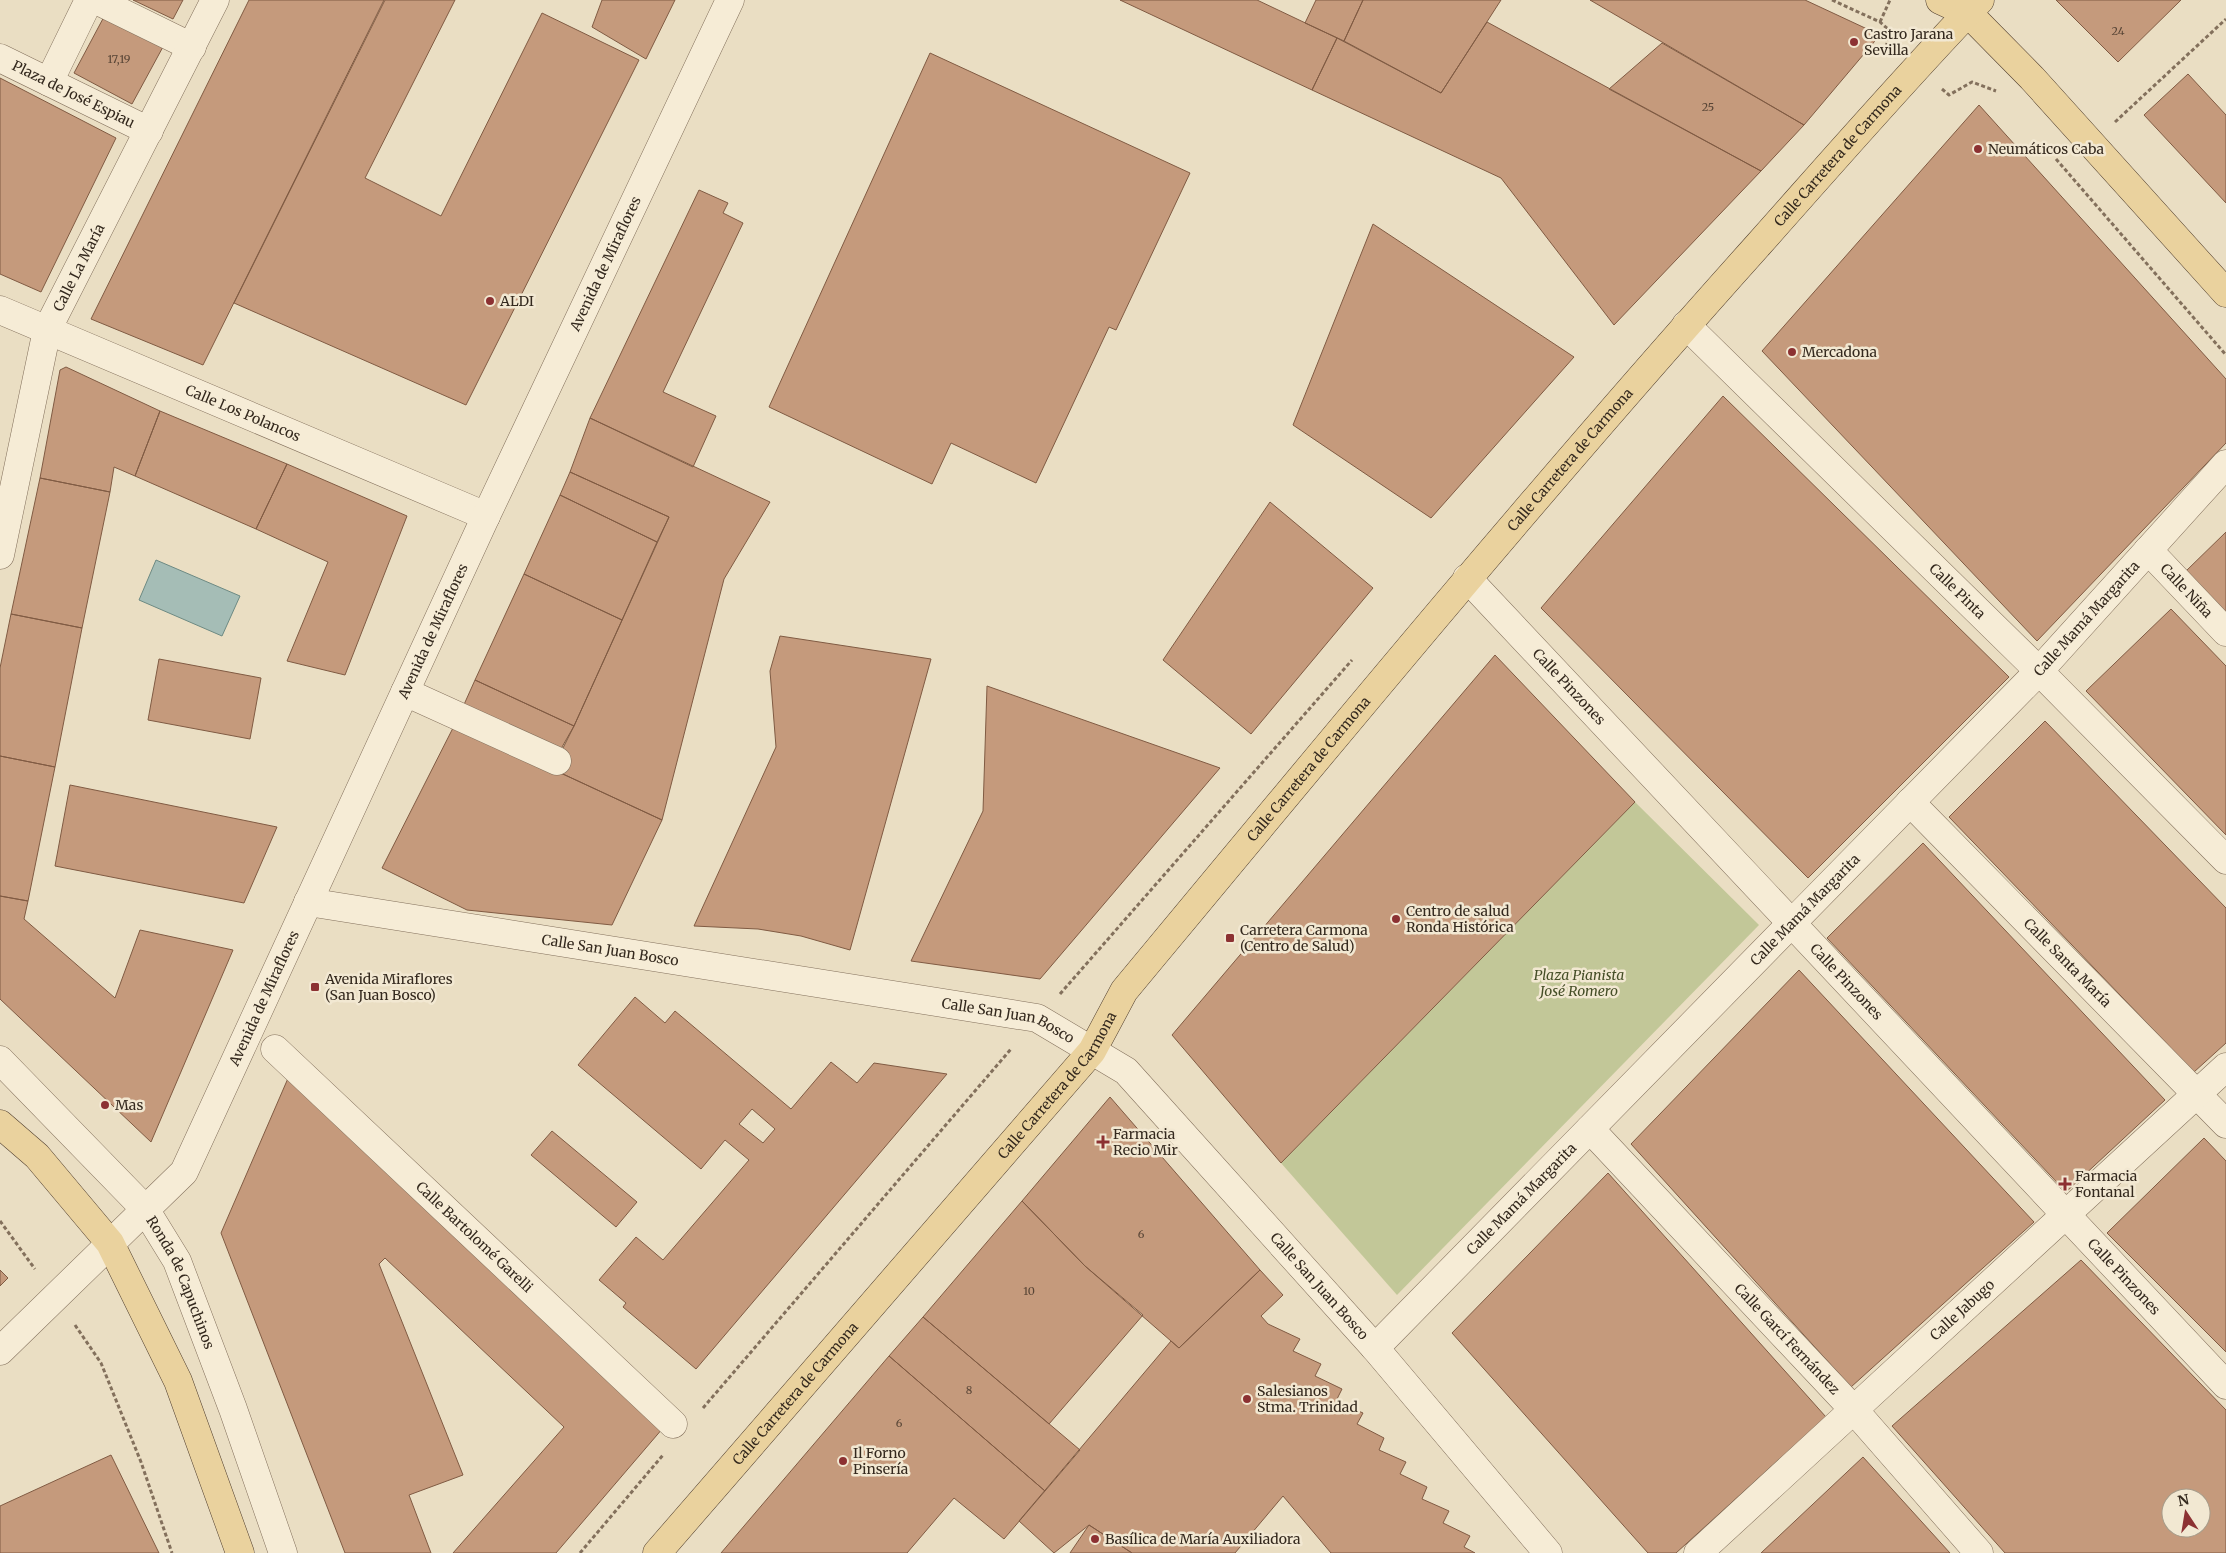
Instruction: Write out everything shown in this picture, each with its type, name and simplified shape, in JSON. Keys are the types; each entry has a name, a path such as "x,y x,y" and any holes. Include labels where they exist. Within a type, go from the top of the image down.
{"main road":[{"path":"1940,0 1974,7 2032,78 2226,293"},
{"name":"Calle Carretera de Carmona","path":"657,1553 1092,1051 1124,991 1467,578 1686,325 1974,7"},
{"path":"0,1124 37,1156 110,1243 178,1381 240,1553"}],"street":[{"path":"49,82 89,0"},
{"path":"96,0 192,47"},
{"name":"Calle La María","path":"0,555 47,330 215,0"},
{"name":"Avenida de Miraflores","path":"0,1351 41,1309 184,1172 486,516 730,0"},
{"name":"Plaza de José Espiau","path":"0,58 149,131"},
{"name":"Calle Los Polancos","path":"0,310 486,516"},
{"name":"Calle Pinta","path":"1686,325 2038,671 2226,860"},
{"name":"Calle Mamá Margarita","path":"1375,1348 2038,671 2226,464"},
{"name":"Calle Niña","path":"2148,550 2226,632"},
{"name":"Calle Pinzones","path":"1467,578 2226,1385"},
{"path":"405,692 557,760"},
{"name":"Calle Santa María","path":"1910,802 2198,1093 2226,1124"},
{"name":"Calle San Juan Bosco","path":"308,902 1038,1018 1126,1071 1375,1348 1548,1553"},
{"name":"Calle Bartolomé Garelli","path":"275,1049 671,1436"},
{"name":"Ronda de Capuchinos","path":"0,1060 145,1209 177,1261 233,1409 283,1553"},
{"name":"Calle Jabugo","path":"1698,1553 2226,1067"},
{"name":"Calle Garcí Fernández","path":"1590,1129 1854,1410 1979,1553"}],"path":[{"path":"1832,0 1880,22 1888,30 1888,45"},
{"path":"1880,22 1890,0"},
{"path":"2092,144 2226,18"},
{"path":"1949,95 1972,82 1998,91"},
{"path":"2050,152 2226,355"},
{"path":"701,1410 1014,1045"},
{"path":"0,1221 38,1273"},
{"path":"72,1320 101,1364 141,1462 172,1553"},
{"path":"580,1553 671,1436"}],"green space":[{"name":"Plaza Pianista José Romero","path":"1635,802 1759,925 1397,1295 1281,1163"}],"water":[{"path":"156,560 240,596 222,636 139,600"}],"building":[{"path":"133,0 183,0 173,19"},
{"path":"249,0 384,0 203,365 91,319"},
{"path":"385,0 455,0 365,178 441,216 542,13 639,60 466,405 234,303"},
{"path":"602,0 675,0 646,59 592,27"},
{"path":"1120,0 1257,0 1337,38 1312,90"},
{"path":"1316,0 1363,0 1344,41 1305,23"},
{"path":"1363,0 1501,0 1441,93 1344,41"},
{"path":"1590,0 1805,0 1880,35 1804,125"},
{"path":"2056,0 2181,0 2118,62"},
{"path":"106,13 164,45 132,104 74,73"},
{"path":"1487,22 1761,171 1614,325 1501,178 1312,90 1337,38 1441,93"},
{"path":"1662,43 1804,125 1761,171 1609,89"},
{"path":"930,53 1190,173 1116,330 1109,327 1036,483 951,443 932,484 769,407"},
{"path":"2188,74 2226,115 2226,203 2144,115"},
{"path":"0,78 116,138 41,292 0,274"},
{"path":"1979,105 2226,379 2226,443 2037,641 1762,351"},
{"path":"699,190 728,203 723,213 743,223 663,392 716,416 693,467 590,418"},
{"path":"1373,224 1574,357 1431,518 1293,425"},
{"path":"66,367 160,411 135,476 114,467 110,492 40,478 60,370"},
{"path":"1723,396 2009,677 1808,878 1541,608"},
{"path":"160,411 287,464 256,529 135,476"},
{"path":"590,418 770,502 724,579 662,820 550,768 574,726 669,517 570,472"},
{"path":"287,464 407,516 345,675 287,661 328,562 256,529"},
{"path":"570,472 669,517 657,542 560,495"},
{"path":"40,478 110,492 82,628 11,614"},
{"path":"560,495 657,542 622,620 524,574"},
{"path":"1270,502 1373,588 1251,734 1163,660"},
{"path":"2226,532 2226,613 2186,571"},
{"path":"524,574 622,620 574,726 475,680"},
{"path":"2171,609 2226,666 2226,835 2086,691"},
{"path":"11,614 82,628 55,767 0,756 0,668"},
{"path":"780,636 931,659 850,950 801,936 758,929 694,926 776,747 770,671"},
{"name":"Centro de salud Ronda Histórica","path":"1495,655 1635,802 1281,1163 1172,1035"},
{"path":"159,659 261,678 250,739 148,720"},
{"path":"475,680 574,726 560,754 462,709"},
{"path":"987,686 1220,768 1040,979 911,961 983,811"},
{"path":"2045,721 2226,908 2226,1043 2194,1072 1949,817"},
{"path":"455,724 662,820 612,925 467,910 382,868"},
{"path":"0,756 55,767 28,901 0,896"},
{"path":"70,785 277,827 244,903 55,866"},
{"path":"1923,843 2165,1100 2066,1192 1827,938"},
{"path":"0,896 28,901 24,919 115,998 140,930 233,950 151,1142 0,999"},
{"path":"1799,970 2034,1222 1851,1387 1631,1144"},
{"path":"635,997 665,1023 675,1011 791,1109 831,1062 857,1083 874,1063 947,1074 696,1369 623,1307 626,1303 599,1280 636,1237 663,1260 749,1160 725,1140 701,1169 578,1065","holes":["752,1109 775,1129 763,1143 739,1124"]},
{"path":"289,1076 663,1428 556,1553 453,1553 564,1427 385,1258 379,1264 463,1475 409,1495 431,1553 345,1553 221,1233"},
{"path":"1110,1097 1260,1270 1179,1348 1085,1266 1022,1201"},
{"path":"552,1131 637,1202 616,1227 531,1155"},
{"path":"2204,1138 2226,1161 2226,1352 2107,1233"},
{"path":"1608,1173 1826,1417 1676,1553 1648,1553 1452,1333"},
{"path":"1022,1201 1085,1266 1143,1315 1049,1424 923,1317"},
{"path":"2081,1260 2226,1410 2226,1553 2005,1553 1892,1426"},
{"path":"0,1270 8,1278 0,1286"},
{"name":"Salesianos Stma. Trinidad","path":"1260,1270 1283,1295 1261,1316 1268,1324 1300,1339 1293,1351 1321,1364 1315,1376 1342,1389 1336,1401 1363,1413 1357,1424 1384,1438 1379,1450 1406,1462 1400,1474 1427,1487 1422,1499 1449,1511 1443,1523 1470,1536 1464,1547 1475,1553 1331,1553 1283,1496 1235,1553 1132,1553 1089,1525 1054,1553 1019,1521 1171,1341 1179,1348"},
{"path":"923,1317 1080,1450 1045,1491 889,1356"},
{"path":"889,1356 1045,1491 1004,1539 954,1498 907,1553 721,1553"},
{"path":"111,1455 159,1553 0,1553 0,1506"},
{"path":"1863,1457 1950,1553 1761,1553"},
{"name":"Basílica de María Auxiliadora","path":"1089,1525 1132,1553 1070,1553"}],"place":[{"name":"Castro Jarana Sevilla","path":"1854,42"},
{"name":"Neumáticos Caba","path":"1978,149"},
{"name":"ALDI","path":"490,301"},
{"name":"Mercadona","path":"1792,352"},
{"name":"Centro de salud Ronda Histórica","path":"1396,919"},
{"name":"Carretera Carmona (Centro de Salud)","path":"1230,938"},
{"name":"Avenida Miraflores (San Juan Bosco)","path":"315,987"},
{"name":"Mas","path":"105,1105"},
{"name":"Farmacia Recio Mir","path":"1103,1142"},
{"name":"Farmacia Fontanal","path":"2065,1184"},
{"name":"Salesianos Stma. Trinidad","path":"1247,1399"},
{"name":"Il Forno Pinsería","path":"843,1461"},
{"name":"Basílica de María Auxiliadora","path":"1095,1539"}]}
